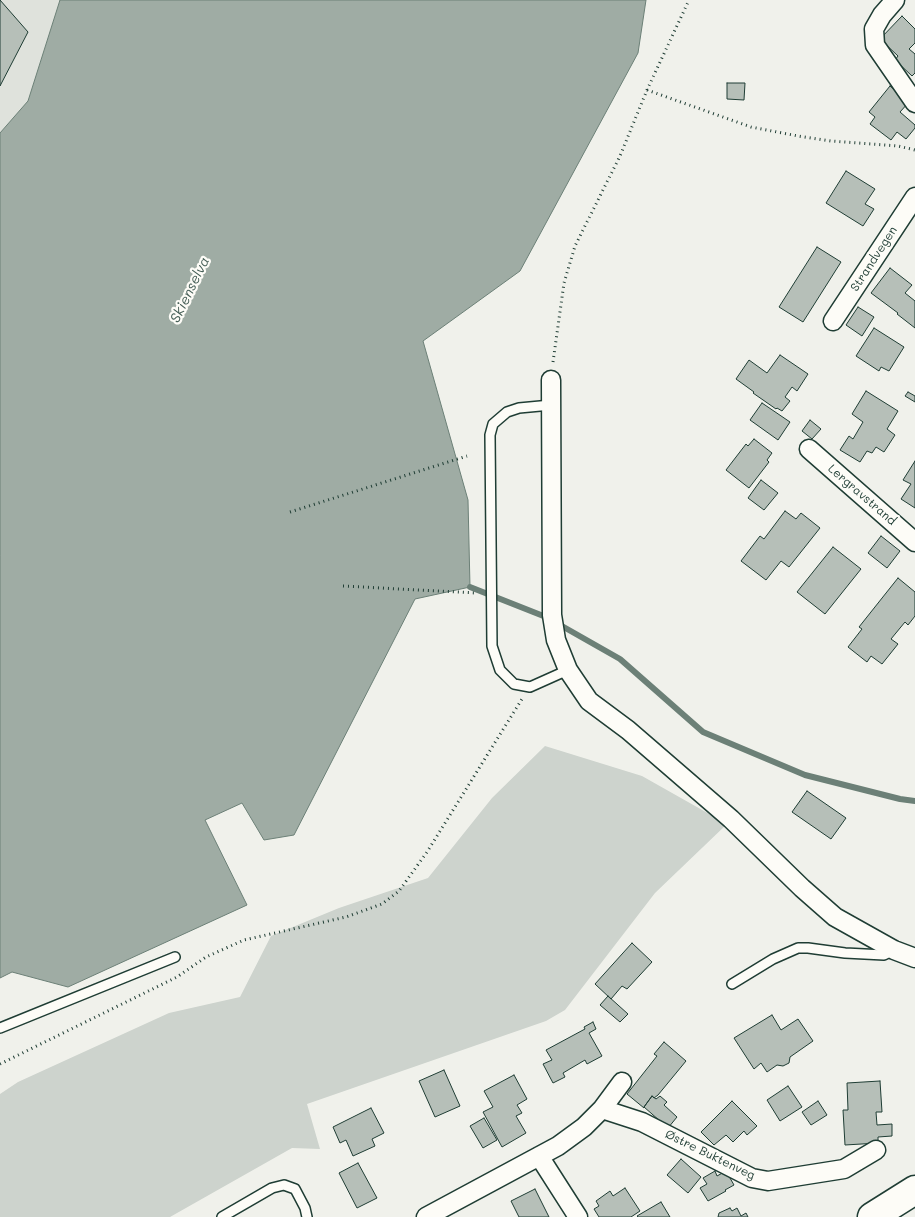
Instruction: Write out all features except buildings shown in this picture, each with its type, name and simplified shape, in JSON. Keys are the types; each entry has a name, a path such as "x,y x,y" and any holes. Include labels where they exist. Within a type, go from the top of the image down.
{"highway":[{"path":"872,1217 915,1190"}],"street":[{"path":"895,0 882,15 874,29 875,45 915,103"},
{"name":"Strandvegen","path":"833,321 915,197"},
{"path":"551,380 552,615 556,640 568,670 589,701 628,730 731,819 802,888 835,917 894,950 915,958"},
{"name":"Lergravstrand","path":"809,449 915,542"},
{"path":"426,1217 558,1146 584,1127 602,1109 622,1082"},
{"name":"Østre Buktenveg","path":"602,1109 642,1122 752,1178 768,1181 844,1169 876,1150"},
{"path":"539,1156 578,1217"}],"lane":[{"path":"551,404 519,408 507,412 493,424 490,435 492,646 500,670 514,684 530,687 568,670"},
{"path":"732,984 772,959 798,948 884,955 894,950"},
{"path":"0,1028 175,957"},
{"path":"222,1217 272,1188 284,1185 295,1189 305,1208 307,1217"}],"path":[{"path":"551,380 564,283 574,246 620,156 647,90 688,0"},
{"path":"647,90 751,127 831,141 898,146 915,150"},
{"path":"290,512 466,456"},
{"path":"343,586 476,593"},
{"path":"0,1064 177,977 206,957 244,940 346,917 382,904 399,891 427,852 503,727 530,687"}],"shaded area":[{"path":"0,0 60,0 28,101 0,133"},
{"path":"545,746 642,776 727,824 655,893 565,1010 546,1021 307,1104 320,1149 292,1148 170,1217 0,1217 0,1094 18,1082 169,1013 240,997 271,936 339,908 428,878 492,798"}],"water":[{"name":"Skienselva","path":"60,0 646,0 638,53 520,271 423,341 468,500 470,587 415,599 294,835 264,840 242,803 205,820 247,905 68,987 12,972 0,978 0,133 28,101"}],"waterway":[{"path":"470,587 546,617 620,659 703,732 805,775 900,799 915,801"}]}
